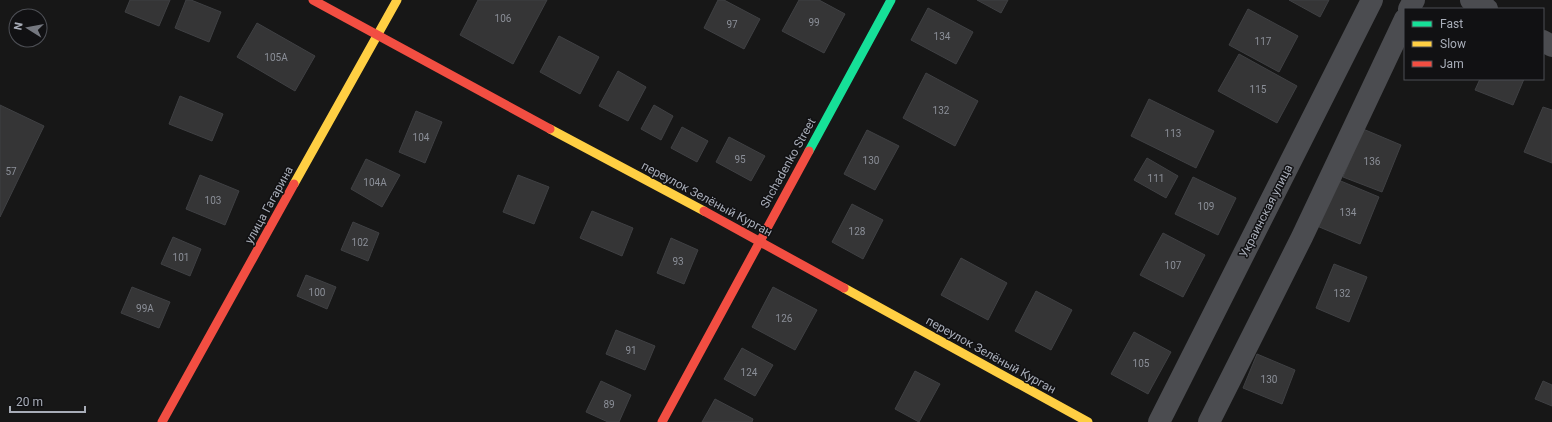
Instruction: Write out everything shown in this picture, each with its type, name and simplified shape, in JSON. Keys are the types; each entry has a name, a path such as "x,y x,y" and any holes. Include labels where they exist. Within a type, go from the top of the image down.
{"street":[{"name":"переулок Зелёный Курган","path":"313,0 377,36 759,241 1088,422"},
{"name":"улица Гагарина","path":"162,422 397,0"},
{"name":"Shchadenko Street","path":"662,422 891,0"},
{"name":"Украинская улица","path":"1159,422 1372,0"},
{"path":"1471,0 1485,8"},
{"path":"1209,422 1302,237 1404,20"}],"building":[{"path":"130,0 170,0 159,26 125,12"},
{"path":"186,0 191,0 221,12 209,42 175,28"},
{"path":"478,0 547,0 513,64 460,35"},
{"path":"718,0 724,0 760,19 744,49 704,28"},
{"path":"799,0 819,0 845,14 824,53 782,31"},
{"path":"977,0 1008,0 1001,13"},
{"path":"1289,0 1329,0 1320,17"},
{"path":"928,8 973,32 956,64 911,40"},
{"path":"1248,9 1298,36 1279,72 1229,45"},
{"path":"257,23 315,56 295,91 237,57"},
{"path":"559,36 599,57 580,94 540,72"},
{"path":"1239,54 1297,86 1277,123 1218,91"},
{"path":"618,71 646,87 628,121 599,106"},
{"path":"926,73 978,101 955,146 903,118"},
{"path":"1480,80 1524,80 1513,105 1475,90"},
{"path":"180,96 223,114 212,141 169,124"},
{"path":"1149,99 1214,131 1196,168 1131,136"},
{"path":"0,105 44,126 0,217"},
{"path":"654,105 673,116 661,140 641,129"},
{"path":"1543,107 1552,110 1552,163 1524,152"},
{"path":"416,111 442,122 425,163 399,152"},
{"path":"682,127 708,141 697,162 671,148"},
{"path":"1363,129 1401,145 1382,192 1343,177"},
{"path":"867,130 899,146 875,190 844,174"},
{"path":"729,137 765,156 751,181 716,162"},
{"path":"1147,158 1178,176 1166,198 1134,180"},
{"path":"366,159 400,175 382,207 351,189"},
{"path":"200,175 239,191 225,225 186,209"},
{"path":"518,175 549,187 534,224 503,212"},
{"path":"1193,177 1236,198 1218,235 1175,214"},
{"path":"1336,179 1379,197 1360,244 1317,226"},
{"path":"852,204 883,220 863,259 832,242"},
{"path":"592,211 633,228 622,256 580,238"},
{"path":"353,222 379,233 368,261 341,250"},
{"path":"1163,233 1205,255 1183,297 1140,275"},
{"path":"173,237 201,249 190,276 161,264"},
{"path":"671,238 698,250 684,284 657,273"},
{"path":"961,258 1007,283 988,320 941,295"},
{"path":"1334,264 1367,277 1349,322 1316,308"},
{"path":"306,275 336,287 327,309 297,296"},
{"path":"132,287 170,302 159,328 121,313"},
{"path":"773,287 817,310 795,350 752,327"},
{"path":"1036,291 1072,310 1051,350 1015,331"},
{"path":"616,330 655,346 645,370 606,354"},
{"path":"1134,332 1171,352 1148,394 1111,374"},
{"path":"742,348 773,365 755,396 724,379"},
{"path":"1257,354 1295,370 1282,404 1243,388"},
{"path":"915,371 940,384 919,422 895,409"},
{"path":"601,381 631,395 619,422 608,422 586,412"},
{"path":"1543,381 1552,385 1552,406 1535,399"},
{"path":"715,399 753,419 752,422 702,422"}],"traffic: fast":[{"path":"809,151 891,0"}],"traffic: slow":[{"path":"294,184 397,0"},
{"path":"550,129 704,211"},
{"path":"844,288 1088,422"}],"traffic: jam":[{"path":"313,0 550,129"},
{"path":"662,422 809,151"},
{"path":"162,422 294,184"},
{"path":"704,211 844,288"}]}
